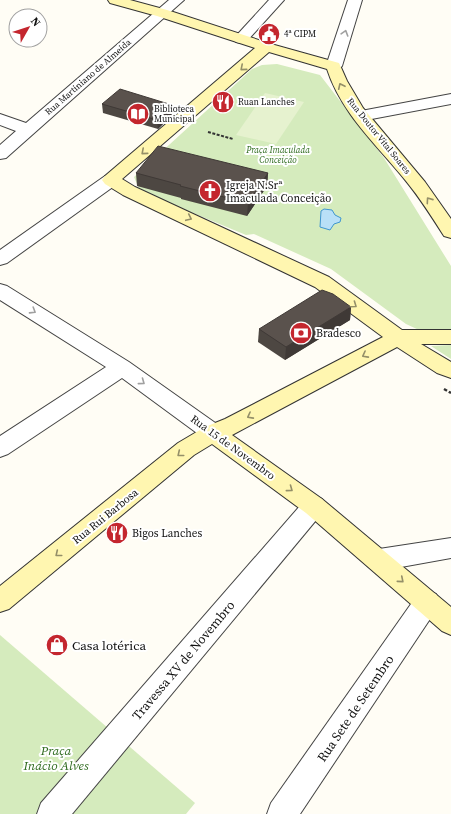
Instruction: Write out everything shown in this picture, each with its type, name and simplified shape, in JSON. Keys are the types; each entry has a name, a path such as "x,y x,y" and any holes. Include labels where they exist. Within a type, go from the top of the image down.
{"main road":[{"path":"115,0 162,12 266,47 334,66"},
{"path":"266,47 111,180 129,191 322,282 419,353 444,368 451,370"},
{"name":"Rua Doutor Vital Soares","path":"334,66 343,91 361,116 415,180 451,232"},
{"path":"399,337 451,337"},
{"name":"Rua Rui Barbosa","path":"0,602 186,449 213,433 233,425 399,337"},
{"name":"Rua 15 de Novembro","path":"213,433 314,506 451,623"}],"street":[{"name":"Rua Martiniano de Almeida","path":"0,154 177,0"},
{"path":"241,39 277,0"},
{"path":"334,66 355,0"},
{"path":"361,116 451,99"},
{"path":"0,119 28,130"},
{"path":"0,259 111,180"},
{"name":"Rua 15 de Novembro","path":"0,291 122,367 213,433"},
{"path":"0,448 122,367"},
{"name":"Travessa XV de Novembro","path":"52,814 314,506"},
{"path":"379,560 451,548"},
{"name":"Rua Sete de Setembro","path":"282,814 427,602"}],"path":[{"path":"208,132 233,139"}],"green space":[{"name":"Praça Imaculada Conceição","path":"277,64 320,75 384,158 451,266 451,330 419,330 406,324 331,269 254,234 246,235 140,191 134,177 252,69 262,65"},
{"path":"265,93 304,102 276,144 236,135"},
{"path":"451,345 451,359 431,346"},
{"name":"Praça Inácio Alves","path":"0,635 195,803 186,814 0,814"}],"water":[{"path":"324,209 332,210 335,215 341,218 340,222 334,224 330,230 320,227 321,211"}],"building":[{"path":"120,89 172,105 157,120 102,104"},
{"path":"158,146 268,173 248,203 136,173"},
{"path":"322,290 333,294 351,307 286,347 259,329"}],"place":[{"name":"4ª CIPM","path":"269,34"},
{"name":"Ruan Lanches","path":"223,102"},
{"name":"Biblioteca Municipal","path":"138,114"},
{"name":"Igreja N.Srª Imaculada Conceição","path":"210,191"},
{"name":"Bradesco","path":"301,333"},
{"name":"Bigos Lanches","path":"117,533"},
{"name":"Casa lotérica","path":"57,645"}]}
